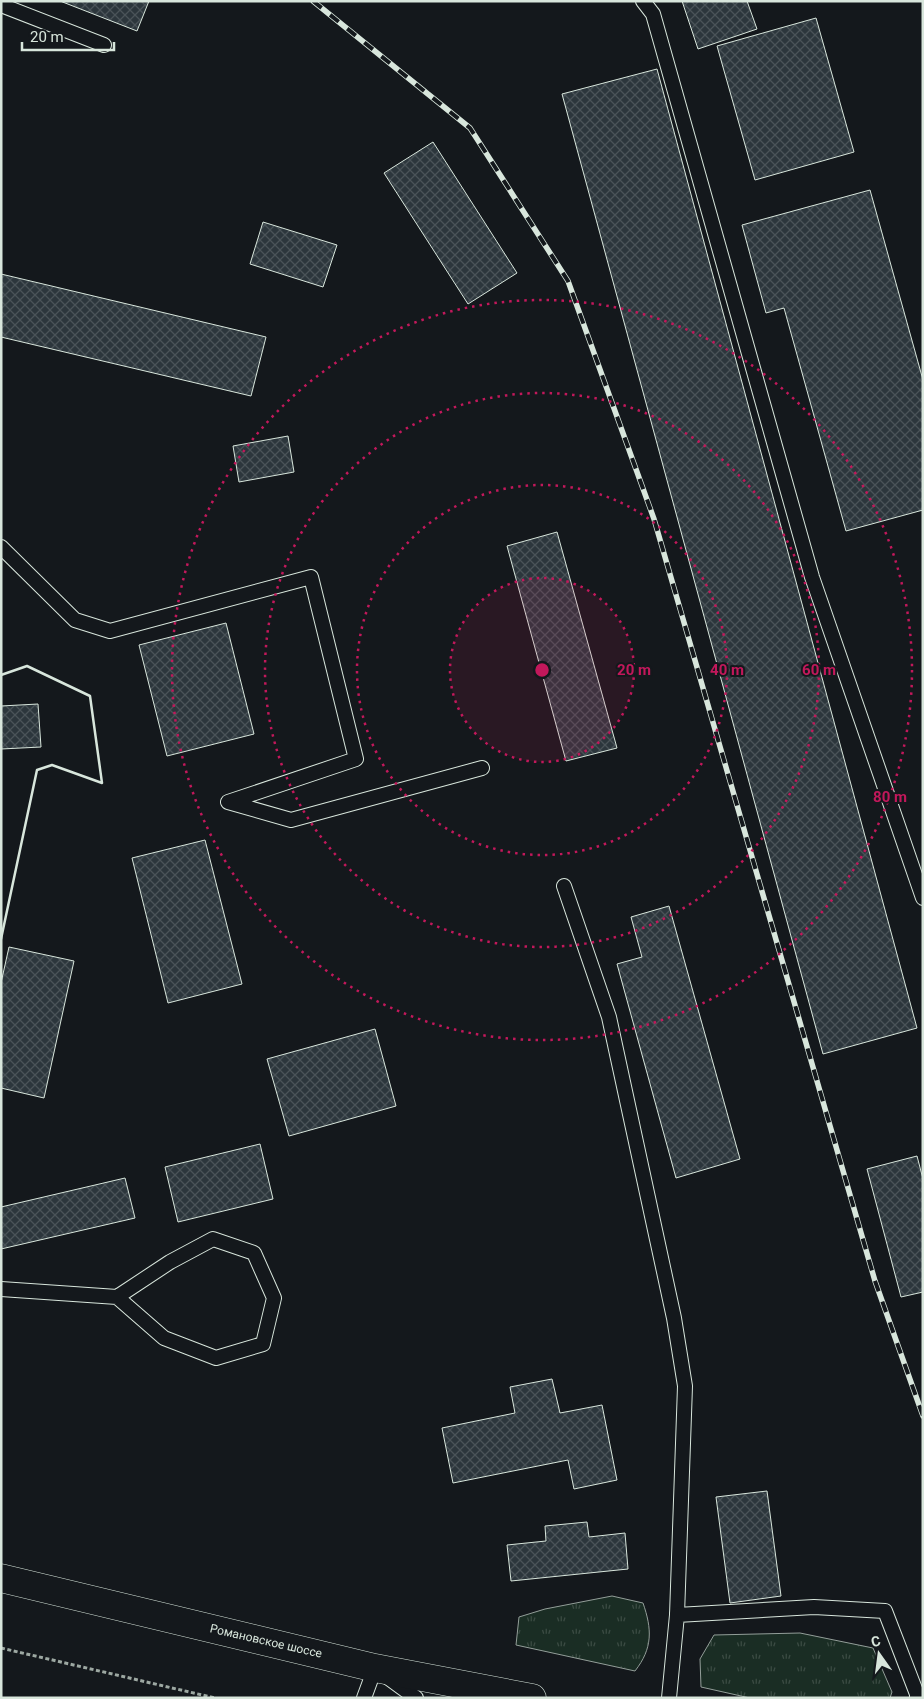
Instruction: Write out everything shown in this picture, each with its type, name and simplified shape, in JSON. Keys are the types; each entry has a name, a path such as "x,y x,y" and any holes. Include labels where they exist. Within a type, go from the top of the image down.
{"main road":[{"name":"Романовское шоссе","path":"1,1578 375,1668 532,1698"}],"lane":[{"path":"643,1 653,14 812,577 923,898"},
{"path":"1,5 104,45"},
{"path":"1,546 76,620 110,631 311,577 356,759 228,802 291,820 482,768"},
{"path":"564,886 609,1017 674,1318 686,1386 677,1615 669,1698"},
{"path":"1,1289 117,1297 164,1338 216,1358 263,1344 274,1298 254,1253 213,1239 170,1262 117,1297"},
{"path":"677,1615 814,1607 885,1611 918,1694 916,1698"},
{"path":"364,1698 375,1668 416,1698"}],"path":[{"path":"1,1648 215,1698"}],"green space":[{"path":"612,1596 643,1603 646,1612 649,1630 648,1646 641,1663 635,1671 516,1645 519,1617 545,1609"},
{"path":"800,1633 873,1648 892,1692 890,1698 750,1698 701,1687 700,1659 714,1635"}],"building":[{"path":"60,1 149,1 137,31"},
{"path":"682,1 747,1 757,29 698,49"},
{"path":"816,18 854,152 755,180 717,46"},
{"path":"657,69 917,1028 823,1054 562,94"},
{"path":"433,142 517,273 468,304 384,173"},
{"path":"870,190 923,380 923,510 846,531 784,308 766,313 742,225"},
{"path":"263,222 337,245 323,287 250,264"},
{"path":"1,274 266,337 251,396 1,337"},
{"path":"288,436 294,472 239,482 233,446"},
{"path":"557,532 617,748 566,761 507,546"},
{"path":"226,623 254,734 167,756 139,645"},
{"path":"38,704 41,747 1,749 1,706"},
{"path":"205,840 242,984 168,1003 132,858"},
{"path":"669,906 740,1159 676,1178 617,964 642,957 631,917"},
{"path":"9,947 74,961 44,1098 1,1088 1,983"},
{"path":"375,1029 396,1106 289,1136 267,1059"},
{"path":"260,1144 273,1199 178,1222 165,1167"},
{"path":"917,1156 923,1179 923,1292 901,1297 867,1169"},
{"path":"125,1178 135,1218 1,1249 1,1207"},
{"path":"552,1379 560,1413 602,1405 617,1480 574,1489 568,1460 453,1483 442,1428 515,1413 510,1387"},
{"path":"767,1491 781,1596 730,1603 716,1497"},
{"path":"587,1522 589,1537 625,1533 628,1569 511,1581 507,1545 546,1541 545,1526"}],"railway":[{"path":"313,1 470,128 568,281 654,519 875,1281 923,1416"}],"wall":[{"path":"1,675 27,666 90,696 102,783 52,765 37,770 1,939"}]}
